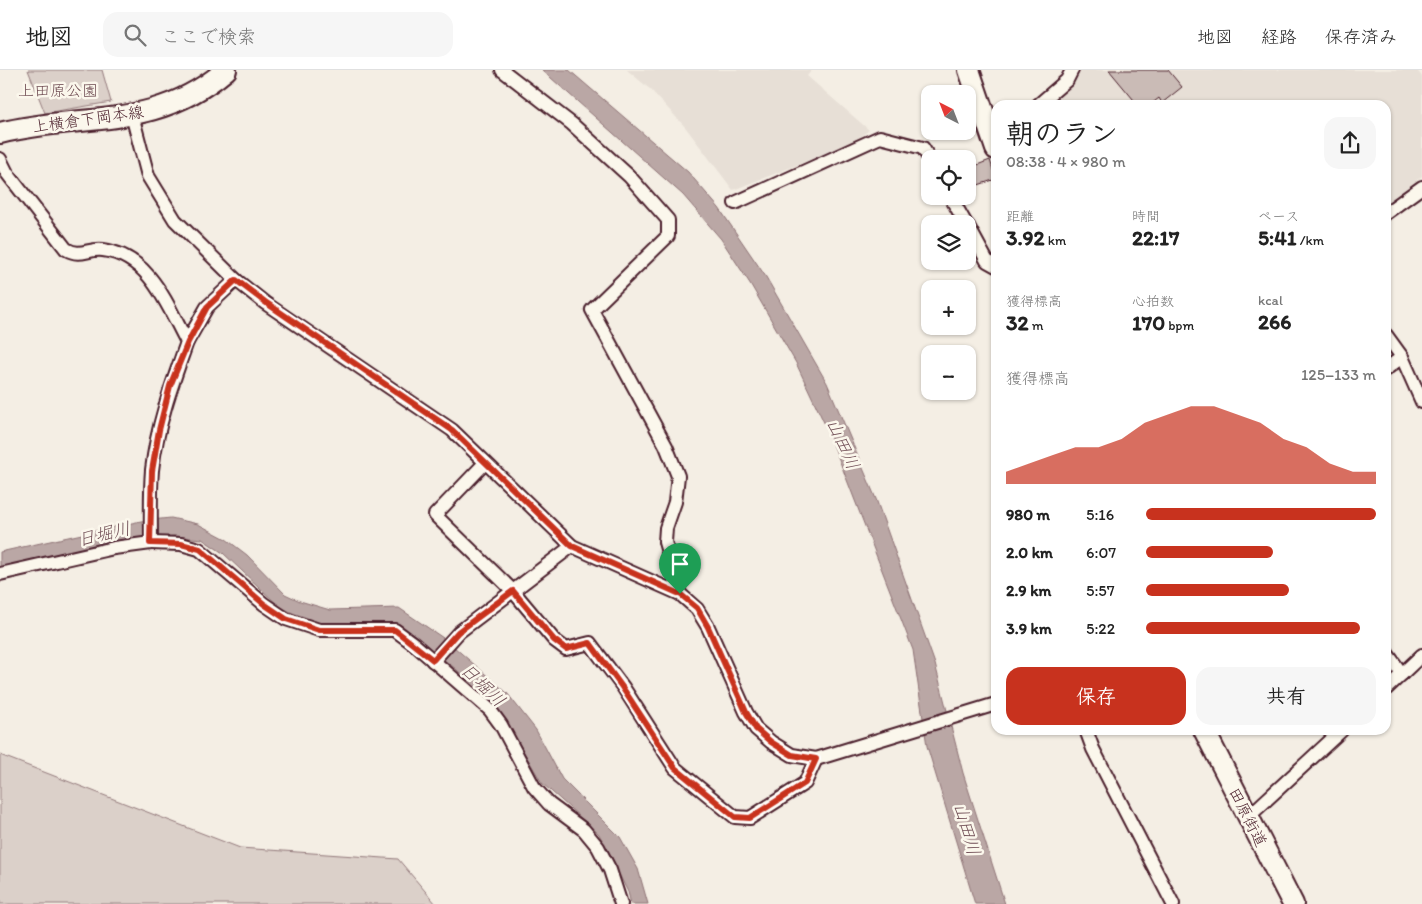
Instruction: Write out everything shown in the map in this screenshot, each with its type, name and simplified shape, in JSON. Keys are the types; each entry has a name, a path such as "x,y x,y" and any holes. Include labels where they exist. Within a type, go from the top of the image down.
{"main road":[{"name":"上横倉下岡本線","path":"0,133 24,128 104,120 157,109 193,94 226,70"},
{"path":"969,70 991,132"},
{"name":"田原街道","path":"1207,735 1293,904"}],"street":[{"path":"502,70 572,124 628,176 668,220 668,236 592,310 666,446 678,476 675,502 666,528 665,542 680,594"},
{"path":"1044,100 1068,80 1072,70"},
{"path":"132,115 148,176 175,220 236,280 265,302 452,430 572,546 680,594 697,608 708,627 746,712 756,729 771,742 792,755 816,759 991,706"},
{"path":"735,203 880,137 923,148 924,150"},
{"path":"0,159 7,172 66,249 74,254 102,250 130,258 150,275 188,342"},
{"path":"1391,209 1422,187"},
{"path":"976,241 987,261 991,263"},
{"path":"150,543 152,471 159,430 170,386 188,342 207,307 236,280"},
{"path":"1391,342 1402,357 1422,402"},
{"path":"1391,365 1402,357"},
{"path":"486,463 435,515 513,591 554,640 566,649 590,643 622,687 675,768 735,817 750,818 805,783 816,759"},
{"path":"0,574 114,548 150,543 181,544 200,549 264,604 286,619 319,630 395,630 433,660 490,710 501,725 534,787 549,804 584,830 598,847 610,870 621,904"},
{"path":"433,660 458,632 572,546"},
{"path":"1391,684 1422,655"},
{"path":"1391,659 1402,674"},
{"path":"1088,735 1093,749 1174,904"},
{"path":"1248,817 1337,735"}],"shaded area":[{"path":"627,70 812,70 807,76 869,130 851,144 733,190 686,128 651,90"},
{"path":"1078,70 1417,70 1422,77 1422,176 1391,200 1391,100 1047,100"}],"green space":[{"name":"上田原公園","path":"28,70 102,70 111,102 45,113"},
{"path":"0,755 240,848 398,859 436,904 0,904"}],"water":[{"name":"山田川","path":"542,70 569,70 688,172 719,208 766,277 827,383 876,499 935,664 963,773 1005,904 975,904 927,746 913,650 828,431 796,363 751,285 721,239 683,195"},
{"name":"日堀川","path":"171,518 198,524 226,539 247,555 285,594 300,601 330,610 399,608 446,640 507,693 536,730 562,779 620,837 638,869 648,904 631,904 628,892 599,834 542,783 501,713 456,669 414,637 338,629 310,622 279,606 223,553 202,539 174,536 123,541 0,568 0,552 141,521"}],"building":[{"path":"1109,70 1168,70 1182,87 1166,100 1160,100 1159,98 1156,100 1134,100"},
{"path":"990,160 991,181 978,185 976,165"}],"route":[{"path":"236,280 265,302 452,430 572,546 680,594 697,608 708,627 746,712 756,729 771,742 792,755 816,759 805,783 750,818 735,817 675,768 622,687 590,643 566,649 554,640 513,591 458,632 433,660 395,630 319,630 286,619 264,604 200,549 181,544 150,543 152,471 159,430 170,386 188,342 207,307 236,280"}]}
